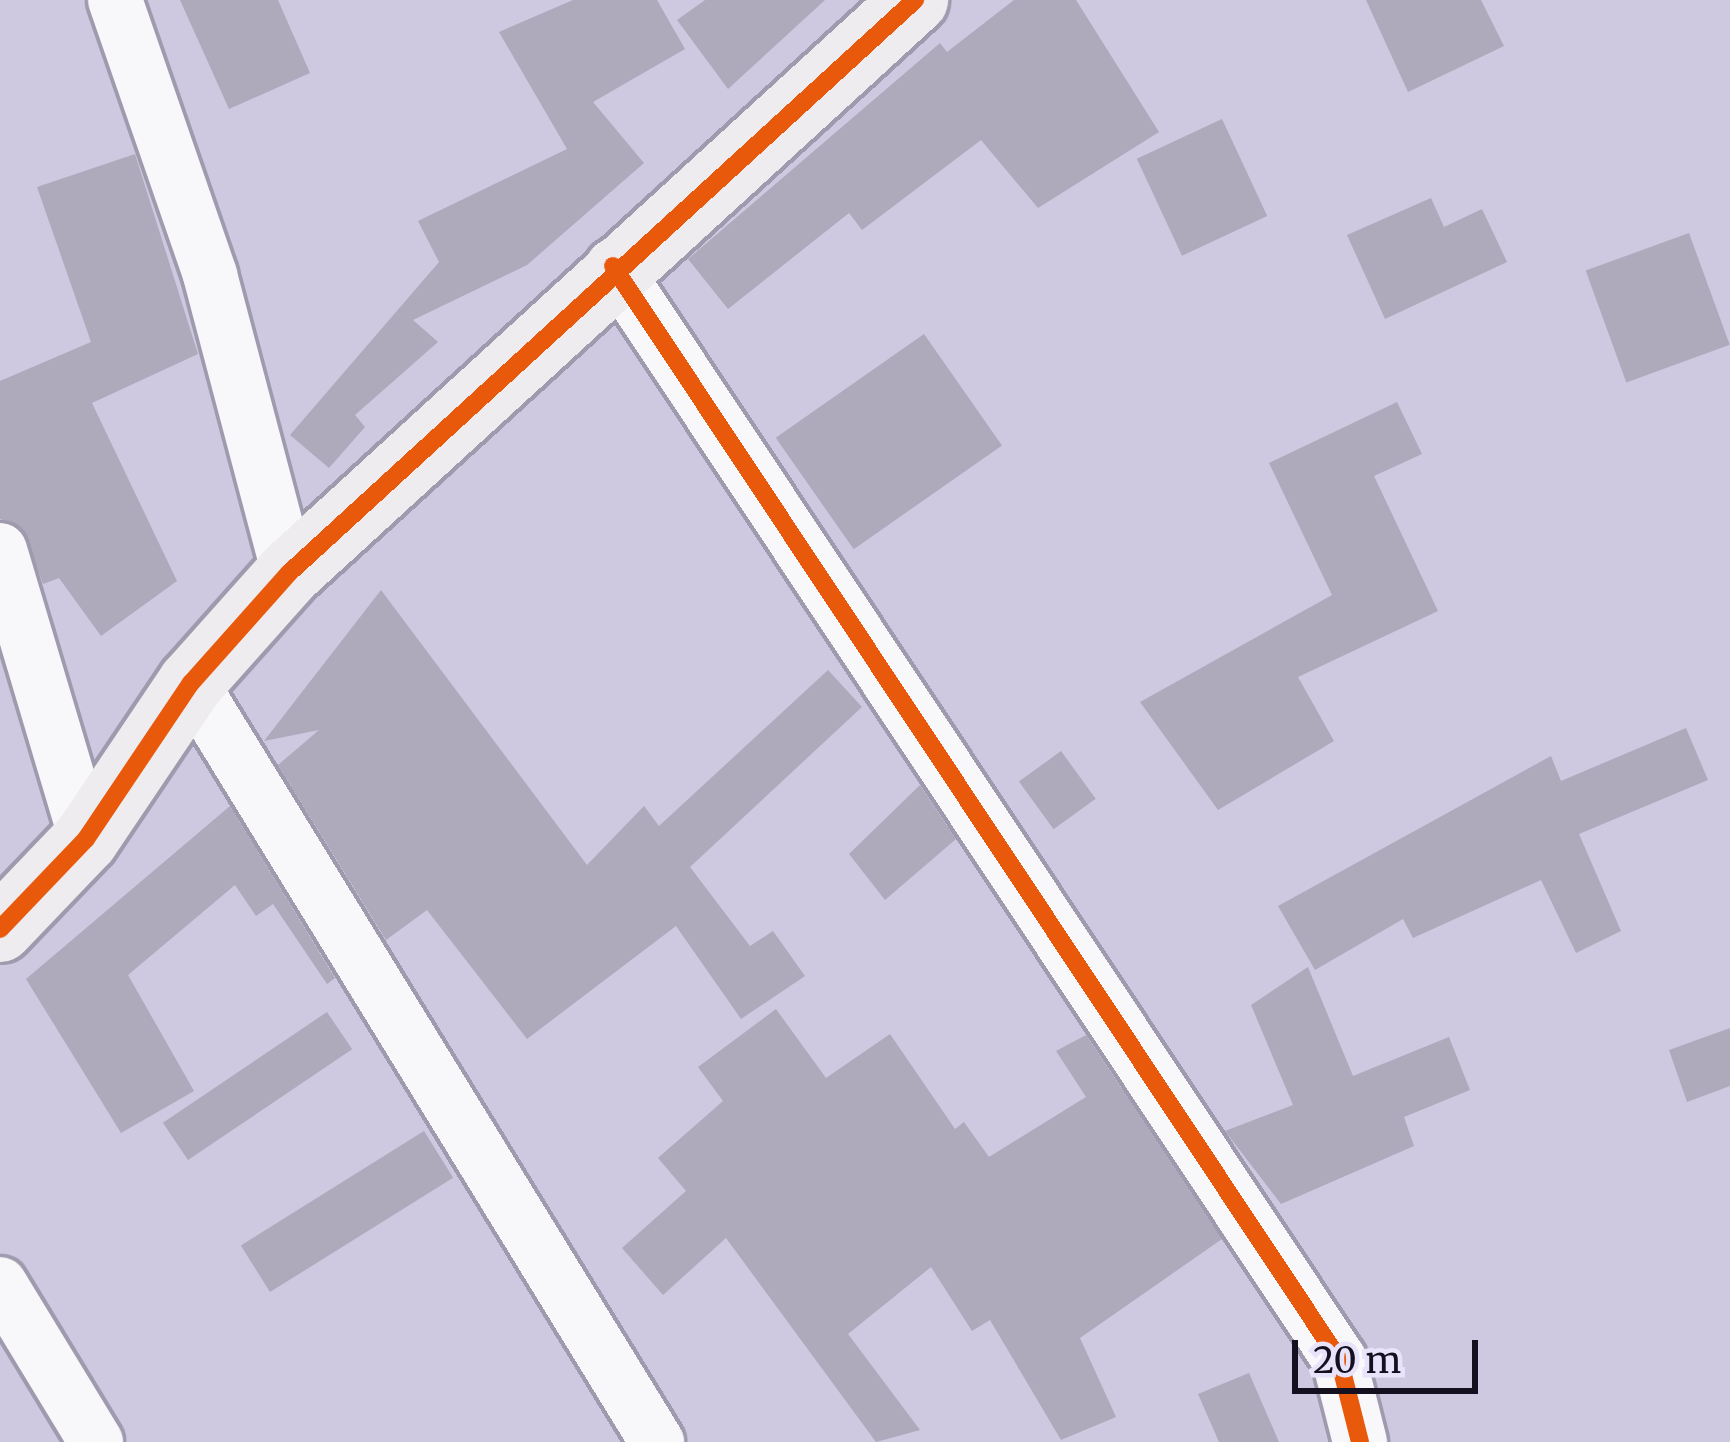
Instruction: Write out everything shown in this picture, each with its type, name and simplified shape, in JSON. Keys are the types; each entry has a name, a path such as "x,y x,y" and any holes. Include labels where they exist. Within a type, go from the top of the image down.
{"street":[{"path":"116,0 210,275 289,573"},
{"path":"0,929 86,839 191,683 289,573 881,11"},
{"path":"614,266 1339,1359 1360,1442"},
{"path":"0,550 86,839"},
{"path":"191,683 657,1442"},
{"path":"0,1284 96,1442"}],"building":[{"path":"180,0 278,0 310,73 229,109"},
{"path":"573,0 657,0 685,49 593,102 644,163 527,265 413,320 438,342 355,415 365,427 329,468 290,435 439,262 418,221 567,149 499,32"},
{"path":"705,0 825,0 728,89 677,20"},
{"path":"1014,0 1076,0 1159,132 1038,208 981,140 862,230 849,213 728,309 688,259 940,43 947,52"},
{"path":"1366,0 1481,0 1504,46 1408,92"},
{"path":"1222,119 1267,216 1182,256 1137,159"},
{"path":"135,154 198,354 92,403 177,581 101,636 59,578 43,584 22,528 0,519 0,381 91,342 37,187"},
{"path":"1431,198 1444,227 1482,209 1507,262 1385,319 1347,235"},
{"path":"1689,233 1730,345 1626,382 1586,271"},
{"path":"924,334 1002,445 854,549 776,438"},
{"path":"1397,402 1422,454 1374,476 1438,611 1298,677 1334,741 1218,810 1140,702 1332,595 1269,463"},
{"path":"381,590 587,865 644,806 659,826 828,670 862,707 690,867 750,946 773,931 805,976 741,1019 676,926 527,1039 427,910 386,940 278,765 319,730 264,741"},
{"path":"1686,728 1708,780 1579,834 1621,931 1576,953 1541,880 1413,938 1403,919 1315,970 1278,906 1551,756 1561,781"},
{"path":"1061,751 1096,799 1054,829 1019,782"},
{"path":"920,785 956,839 885,900 849,854"},
{"path":"230,806 335,978 327,984 273,904 256,916 235,885 128,975 194,1091 121,1133 26,979"},
{"path":"1308,967 1353,1076 1449,1037 1470,1090 1404,1117 1414,1146 1281,1204 1225,1131 1293,1105 1251,1005"},
{"path":"776,1009 826,1078 890,1034 955,1129 964,1122 989,1157 1086,1097 1056,1051 1086,1035 1222,1239 1080,1338 1116,1417 1061,1440 990,1320 972,1331 931,1267 848,1334 920,1430 876,1442 726,1238 663,1295 622,1248 686,1191 658,1158 723,1101 698,1067"},
{"path":"327,1012 352,1049 188,1160 163,1123"},
{"path":"1730,1028 1730,1086 1687,1102 1669,1050"},
{"path":"424,1131 453,1178 270,1292 241,1245"},
{"path":"1249,1373 1279,1442 1219,1442 1198,1394"}],"cycle path":[{"path":"0,929 86,839 191,683 289,573 915,0"},
{"path":"613,266 1339,1359 1360,1442"}]}
